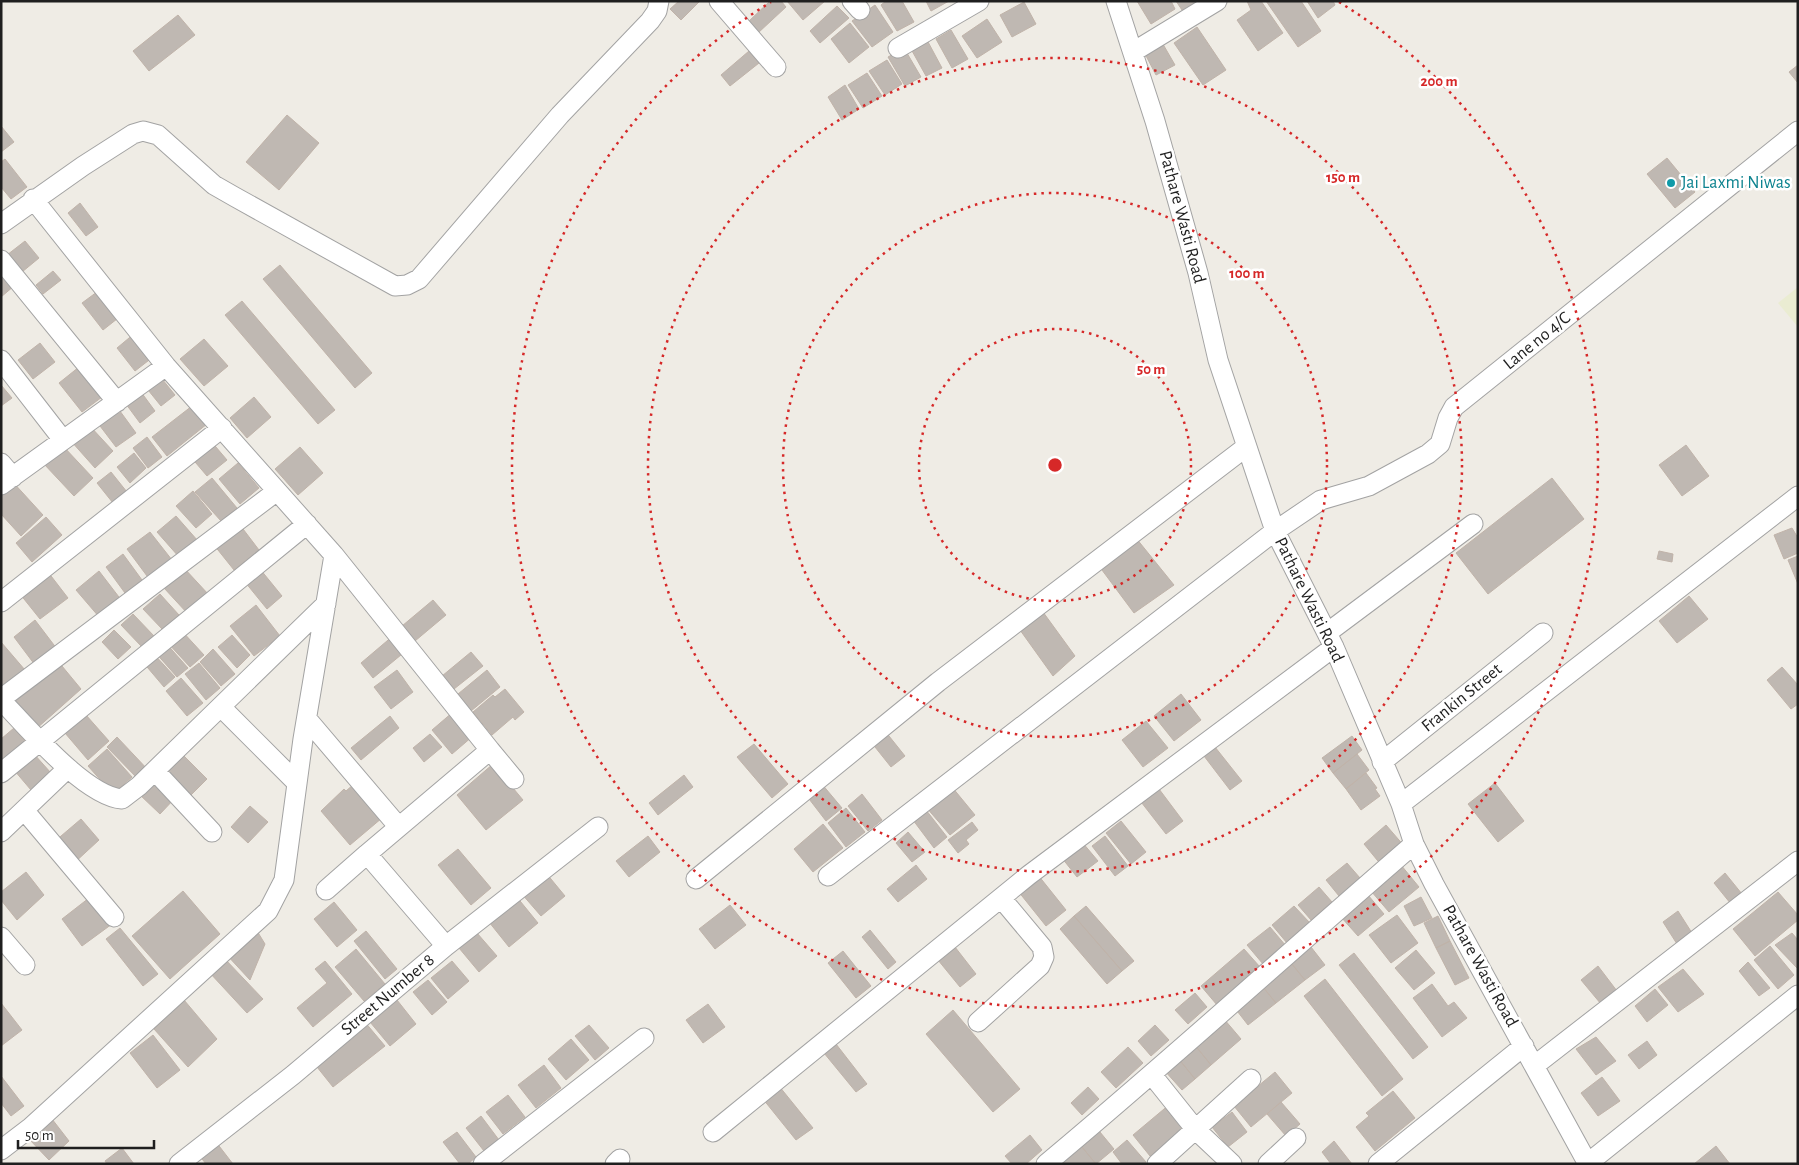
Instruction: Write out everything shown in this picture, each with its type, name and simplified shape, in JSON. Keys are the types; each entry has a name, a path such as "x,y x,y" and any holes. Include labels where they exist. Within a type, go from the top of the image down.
{"street":[{"path":"4,216 133,134 143,131 158,135 214,185 234,197 395,286 407,285 419,279 560,115 650,21 657,10 659,1"},
{"path":"719,1 776,67"},
{"path":"898,48 979,1"},
{"name":"Pathare Wasti Road","path":"1116,1 1158,130 1198,273 1218,360 1275,531 1330,640 1401,804 1414,844 1587,1164"},
{"path":"1133,52 1217,1"},
{"name":"Lane no 4/C","path":"828,876 1275,531 1321,500 1369,486 1428,454 1440,444 1448,418 1454,407 1798,131"},
{"path":"33,199 166,366 334,555 514,779"},
{"path":"1,260 117,402"},
{"path":"1,360 63,440"},
{"path":"5,475 63,440 166,366"},
{"path":"1,602 222,428"},
{"path":"696,880 938,682 1246,447"},
{"path":"277,491 1,699 68,768 111,798 122,799 130,795 326,604"},
{"path":"1401,804 1798,496"},
{"path":"1,773 39,740 307,524"},
{"path":"713,1132 1001,898 1330,640 1473,524"},
{"path":"1,1150 30,1127 268,911 284,880 297,783 334,555"},
{"name":"Frankin Street","path":"1382,762 1543,633"},
{"path":"221,707 297,783"},
{"path":"307,719 398,826"},
{"path":"326,890 398,826 490,750"},
{"path":"1,832 68,768"},
{"path":"155,771 212,832"},
{"path":"24,810 114,917"},
{"name":"Street Number 8","path":"179,1164 293,1076 446,946 598,827"},
{"path":"1046,1164 1152,1076 1292,949 1414,844"},
{"path":"366,854 446,946"},
{"path":"1534,1066 1798,861"},
{"path":"978,1022 1040,966 1044,957 1042,947 1001,898"},
{"path":"1,937 26,965"},
{"path":"1587,1164 1798,995"},
{"path":"483,1164 644,1038"},
{"path":"1378,1164 1524,1046"},
{"path":"1152,1076 1196,1130 1232,1164"},
{"path":"1157,1164 1251,1079"},
{"path":"1268,1164 1296,1138"}],"green space":[{"path":"1798,287 1798,327 1778,303"}],"building":[{"path":"679,1 700,1 681,20 670,9"},
{"path":"770,1 781,1 786,7 758,33 748,22"},
{"path":"787,1 825,1 803,20"},
{"path":"886,1 902,1 914,22 897,31 881,5"},
{"path":"926,1 949,1 931,11"},
{"path":"1137,1 1171,1 1175,9 1151,24"},
{"path":"1176,1 1202,1 1184,13"},
{"path":"1247,1 1261,1 1283,33 1258,51 1237,20 1251,10"},
{"path":"1266,1 1301,1 1321,31 1298,47"},
{"path":"1307,1 1333,1 1335,5 1318,18"},
{"path":"1024,2 1036,24 1012,37 1000,15"},
{"path":"875,5 893,32 872,47 852,21"},
{"path":"837,6 849,18 820,43 810,31"},
{"path":"178,15 195,35 149,71 133,51"},
{"path":"987,19 1002,42 977,58 962,36"},
{"path":"850,23 869,47 849,63 831,39"},
{"path":"1197,27 1226,70 1203,85 1174,43"},
{"path":"951,30 968,59 952,68 936,39"},
{"path":"1160,39 1175,65 1156,75 1143,50"},
{"path":"927,40 942,68 926,76 911,49"},
{"path":"904,48 921,77 905,86 888,57"},
{"path":"749,51 759,63 730,86 721,75"},
{"path":"887,60 902,84 885,95 869,71"},
{"path":"1798,65 1798,83 1789,72"},
{"path":"867,73 882,96 863,108 848,85"},
{"path":"845,85 859,109 842,120 828,97"},
{"path":"287,115 319,143 279,190 246,162"},
{"path":"1,126 14,142 1,152"},
{"name":"Jai Laxmi Niwas","path":"1667,158 1695,192 1675,208 1647,174"},
{"path":"5,159 27,187 11,199 1,187 1,162"},
{"path":"80,203 98,227 86,236 68,213"},
{"path":"25,241 39,258 22,272 7,255"},
{"path":"280,265 372,373 355,388 263,279"},
{"path":"1,270 14,286 1,297"},
{"path":"53,271 61,280 43,294 36,285"},
{"path":"101,289 122,315 103,330 82,303"},
{"path":"242,301 335,410 318,424 225,315"},
{"path":"135,333 153,357 135,371 117,348"},
{"path":"204,339 228,366 204,386 180,359"},
{"path":"40,343 55,362 33,379 18,360"},
{"path":"79,367 102,397 82,412 59,383"},
{"path":"158,374 175,395 161,406 144,385"},
{"path":"1,385 12,398 1,406"},
{"path":"141,392 155,411 140,423 126,404"},
{"path":"254,397 271,417 247,438 230,418"},
{"path":"192,406 207,424 167,456 152,437"},
{"path":"117,407 136,433 116,447 97,422"},
{"path":"89,425 113,451 95,468 71,441"},
{"path":"147,437 162,457 148,468 133,448"},
{"path":"210,440 227,460 207,476 190,456"},
{"path":"1686,445 1709,476 1682,496 1659,465"},
{"path":"63,446 93,478 74,496 44,464"},
{"path":"300,447 323,473 298,495 275,469"},
{"path":"134,453 146,468 130,483 117,467"},
{"path":"238,463 259,488 240,504 219,479"},
{"path":"111,472 127,492 113,503 97,483"},
{"path":"212,478 237,508 221,521 195,492"},
{"path":"1552,478 1584,519 1488,594 1456,553"},
{"path":"11,480 43,515 21,536 1,514 1,489"},
{"path":"193,491 212,514 196,528 176,506"},
{"path":"176,516 198,541 179,557 157,532"},
{"path":"46,517 62,535 32,562 16,543"},
{"path":"240,525 259,550 234,570 214,545"},
{"path":"1792,528 1798,538 1798,553 1784,559 1774,535"},
{"path":"150,532 172,560 150,580 127,549"},
{"path":"1136,538 1174,585 1134,613 1099,566"},
{"path":"1659,551 1673,554 1672,562 1657,559"},
{"path":"123,554 142,580 125,593 106,567"},
{"path":"1798,556 1798,584 1788,560"},
{"path":"184,568 209,595 188,614 164,588"},
{"path":"260,569 282,596 267,609 245,582"},
{"path":"99,571 122,601 100,618 76,590"},
{"path":"48,572 68,598 40,619 20,594"},
{"path":"160,594 179,615 163,630 143,609"},
{"path":"1689,596 1708,619 1677,643 1659,621"},
{"path":"433,600 446,615 415,641 402,626"},
{"path":"256,605 280,636 254,656 230,626"},
{"path":"1043,612 1075,656 1053,676 1020,630"},
{"path":"133,614 154,636 142,647 121,625"},
{"path":"35,620 57,649 35,665 14,637"},
{"path":"114,630 131,647 118,659 102,642"},
{"path":"181,630 204,655 190,667 166,641"},
{"path":"232,635 250,655 237,668 218,647"},
{"path":"394,635 407,650 373,678 361,663"},
{"path":"1,642 25,670 1,690"},
{"path":"165,642 188,668 177,677 154,651"},
{"path":"213,649 235,674 221,686 200,662"},
{"path":"152,652 175,677 164,687 142,661"},
{"path":"471,652 483,666 454,689 442,676"},
{"path":"57,660 81,689 36,729 9,700"},
{"path":"199,663 220,688 206,700 185,674"},
{"path":"1782,667 1798,685 1798,704 1791,709 1767,680"},
{"path":"397,670 413,692 391,709 374,687"},
{"path":"487,670 500,687 471,711 458,694"},
{"path":"181,678 203,703 187,716 166,691"},
{"path":"505,689 524,712 515,720 513,717 492,735 473,712 493,695 495,697"},
{"path":"1181,694 1201,720 1174,741 1154,716"},
{"path":"453,712 473,736 452,754 432,730"},
{"path":"86,715 109,741 88,760 65,733"},
{"path":"390,716 399,728 361,760 351,748"},
{"path":"1146,721 1168,748 1143,767 1122,740"},
{"path":"14,728 30,747 1,767 1,739"},
{"path":"885,731 905,756 891,767 871,742"},
{"path":"430,734 442,747 424,762 413,748"},
{"path":"1352,736 1362,750 1333,773 1322,758"},
{"path":"117,737 150,772 137,778 107,747"},
{"path":"754,744 788,784 772,798 737,757"},
{"path":"1215,747 1242,781 1230,790 1204,756"},
{"path":"107,749 132,777 113,794 88,766"},
{"path":"34,754 51,773 31,790 14,770"},
{"path":"182,754 207,779 190,796 165,771"},
{"path":"1357,754 1369,770 1346,789 1333,773"},
{"path":"493,764 523,800 486,830 457,795"},
{"path":"1366,773 1377,788 1375,789 1380,796 1361,810 1346,789"},
{"path":"684,775 693,787 658,815 649,803"},
{"path":"155,777 176,797 160,814 139,794"},
{"path":"821,783 842,808 826,821 806,795"},
{"path":"1495,783 1524,821 1498,842 1468,804"},
{"path":"354,784 382,818 350,845 321,811 344,789 346,791"},
{"path":"1156,785 1183,821 1166,834 1138,798"},
{"path":"952,787 975,815 950,835 926,807"},
{"path":"862,794 882,820 868,831 848,806"},
{"path":"250,806 268,822 248,843 231,827"},
{"path":"846,808 865,832 846,847 828,823"},
{"path":"926,810 947,837 934,848 913,820"},
{"path":"81,819 99,840 73,864 54,842"},
{"path":"1121,821 1146,852 1131,864 1106,833"},
{"path":"972,822 978,830 966,840 969,844 958,853 948,840"},
{"path":"823,824 843,848 813,872 794,849"},
{"path":"1386,825 1405,847 1382,866 1364,844"},
{"path":"908,832 925,852 912,862 896,843"},
{"path":"648,836 660,852 629,877 616,861"},
{"path":"1105,836 1128,866 1115,876 1092,846"},
{"path":"1082,842 1098,861 1077,877 1062,858"},
{"path":"458,849 491,888 471,905 438,865"},
{"path":"1347,863 1360,878 1339,896 1326,880"},
{"path":"916,865 927,879 898,902 887,889"},
{"path":"1401,865 1419,887 1389,912 1371,891"},
{"path":"26,872 44,895 17,920 1,900 1,892"},
{"path":"546,873 565,896 541,916 521,893"},
{"path":"1725,873 1742,894 1731,904 1714,883"},
{"path":"1038,875 1066,910 1046,926 1018,891"},
{"path":"1319,887 1332,902 1311,920 1298,905"},
{"path":"183,891 220,934 170,979 132,936"},
{"path":"1778,892 1798,915 1798,920 1755,956 1733,929"},
{"path":"1368,895 1384,914 1358,936 1341,917"},
{"path":"516,896 538,923 509,947 489,922"},
{"path":"1421,897 1432,918 1414,926 1404,906"},
{"path":"89,898 112,924 82,946 62,919"},
{"path":"334,902 357,930 337,947 314,919"},
{"path":"730,905 746,925 715,949 699,929"},
{"path":"1086,906 1134,961 1122,971 1074,916"},
{"path":"1294,906 1310,923 1287,943 1272,925"},
{"path":"1678,911 1692,933 1677,944 1663,922"},
{"path":"1397,915 1418,943 1391,963 1369,935"},
{"path":"1074,916 1122,971 1107,984 1060,929"},
{"path":"1438,916 1450,941 1436,948 1424,923"},
{"path":"254,926 265,944 250,980 225,953"},
{"path":"1270,927 1286,946 1263,964 1247,945"},
{"path":"120,928 158,974 143,986 106,939"},
{"path":"870,930 896,962 888,969 862,937"},
{"path":"366,931 397,969 385,979 354,941"},
{"path":"477,933 497,956 479,972 459,948"},
{"path":"1792,933 1798,940 1798,969 1775,945"},
{"path":"1450,941 1469,978 1455,985 1436,948"},
{"path":"1770,946 1794,975 1778,989 1754,960"},
{"path":"955,947 976,974 960,987 938,960"},
{"path":"1311,947 1325,965 1305,980 1291,963"},
{"path":"356,949 385,984 364,1001 335,967"},
{"path":"1244,949 1260,967 1217,1005 1201,986"},
{"path":"1416,950 1435,973 1414,990 1395,968"},
{"path":"843,951 871,986 856,998 828,963"},
{"path":"1354,953 1428,1047 1413,1059 1339,965"},
{"path":"224,958 263,999 247,1013 209,972"},
{"path":"325,961 352,994 313,1027 297,1008 327,983 315,969"},
{"path":"452,961 469,981 448,999 431,978"},
{"path":"1748,962 1770,988 1759,996 1739,971"},
{"path":"1291,963 1305,980 1276,1003 1262,986"},
{"path":"1598,966 1617,991 1601,1004 1581,980"},
{"path":"1683,969 1704,994 1678,1012 1658,987"},
{"path":"1325,979 1403,1079 1382,1096 1304,996"},
{"path":"428,980 447,1002 432,1015 413,992"},
{"path":"1432,984 1448,1006 1454,1002 1467,1018 1442,1037 1413,998"},
{"path":"1262,986 1276,1003 1248,1025 1234,1007"},
{"path":"1655,989 1668,1005 1647,1022 1635,1006"},
{"path":"1195,993 1207,1007 1188,1024 1175,1010"},
{"path":"184,1000 217,1039 188,1067 154,1029"},
{"path":"397,1000 416,1024 390,1046 370,1022"},
{"path":"1,1003 22,1030 1,1046"},
{"path":"708,1004 725,1027 703,1043 686,1020"},
{"path":"953,1010 1020,1089 993,1112 926,1034"},
{"path":"1224,1019 1241,1039 1211,1065 1194,1044"},
{"path":"364,1021 385,1046 333,1087 313,1062"},
{"path":"589,1025 609,1048 595,1060 575,1036"},
{"path":"1155,1025 1169,1040 1151,1056 1138,1041"},
{"path":"153,1035 180,1070 157,1088 130,1053"},
{"path":"1596,1037 1616,1061 1596,1075 1576,1049"},
{"path":"571,1039 589,1060 566,1080 548,1059"},
{"path":"1647,1041 1657,1055 1639,1069 1628,1055"},
{"path":"836,1044 867,1084 856,1092 824,1053"},
{"path":"1194,1044 1211,1065 1195,1079 1178,1058"},
{"path":"1128,1047 1143,1063 1116,1088 1101,1072"},
{"path":"1178,1058 1195,1079 1182,1090 1164,1070"},
{"path":"544,1065 561,1088 536,1108 518,1085"},
{"path":"1275,1072 1292,1093 1251,1127 1234,1106"},
{"path":"1,1076 24,1106 11,1116 1,1103"},
{"path":"1602,1077 1620,1101 1598,1116 1581,1093"},
{"path":"779,1086 813,1128 796,1140 763,1099"},
{"path":"1088,1087 1099,1099 1082,1115 1071,1103"},
{"path":"1393,1091 1415,1118 1375,1151 1356,1127 1369,1116 1366,1113"},
{"path":"508,1095 525,1117 503,1134 486,1112"},
{"path":"1281,1102 1300,1124 1286,1136 1267,1114"},
{"path":"1170,1104 1188,1126 1150,1156 1133,1135"},
{"path":"1232,1112 1247,1132 1228,1147 1212,1127"},
{"path":"481,1116 499,1140 484,1151 466,1128"},
{"path":"52,1119 69,1141 49,1160 29,1139"},
{"path":"1095,1126 1114,1149 1096,1164 1077,1141"},
{"path":"457,1132 476,1157 468,1164 460,1164 443,1142"},
{"path":"1030,1135 1042,1150 1026,1164 1012,1164 1005,1156"},
{"path":"1127,1140 1146,1162 1144,1164 1122,1164 1113,1152"},
{"path":"1077,1141 1096,1164 1065,1164 1059,1156"},
{"path":"1334,1141 1352,1164 1331,1164 1322,1152"},
{"path":"216,1142 233,1164 206,1164 199,1155"},
{"path":"1716,1146 1730,1164 1694,1164"},
{"path":"122,1148 134,1164 107,1164 105,1161"}],"place":[{"name":"Jai Laxmi Niwas","path":"1671,183"}]}
